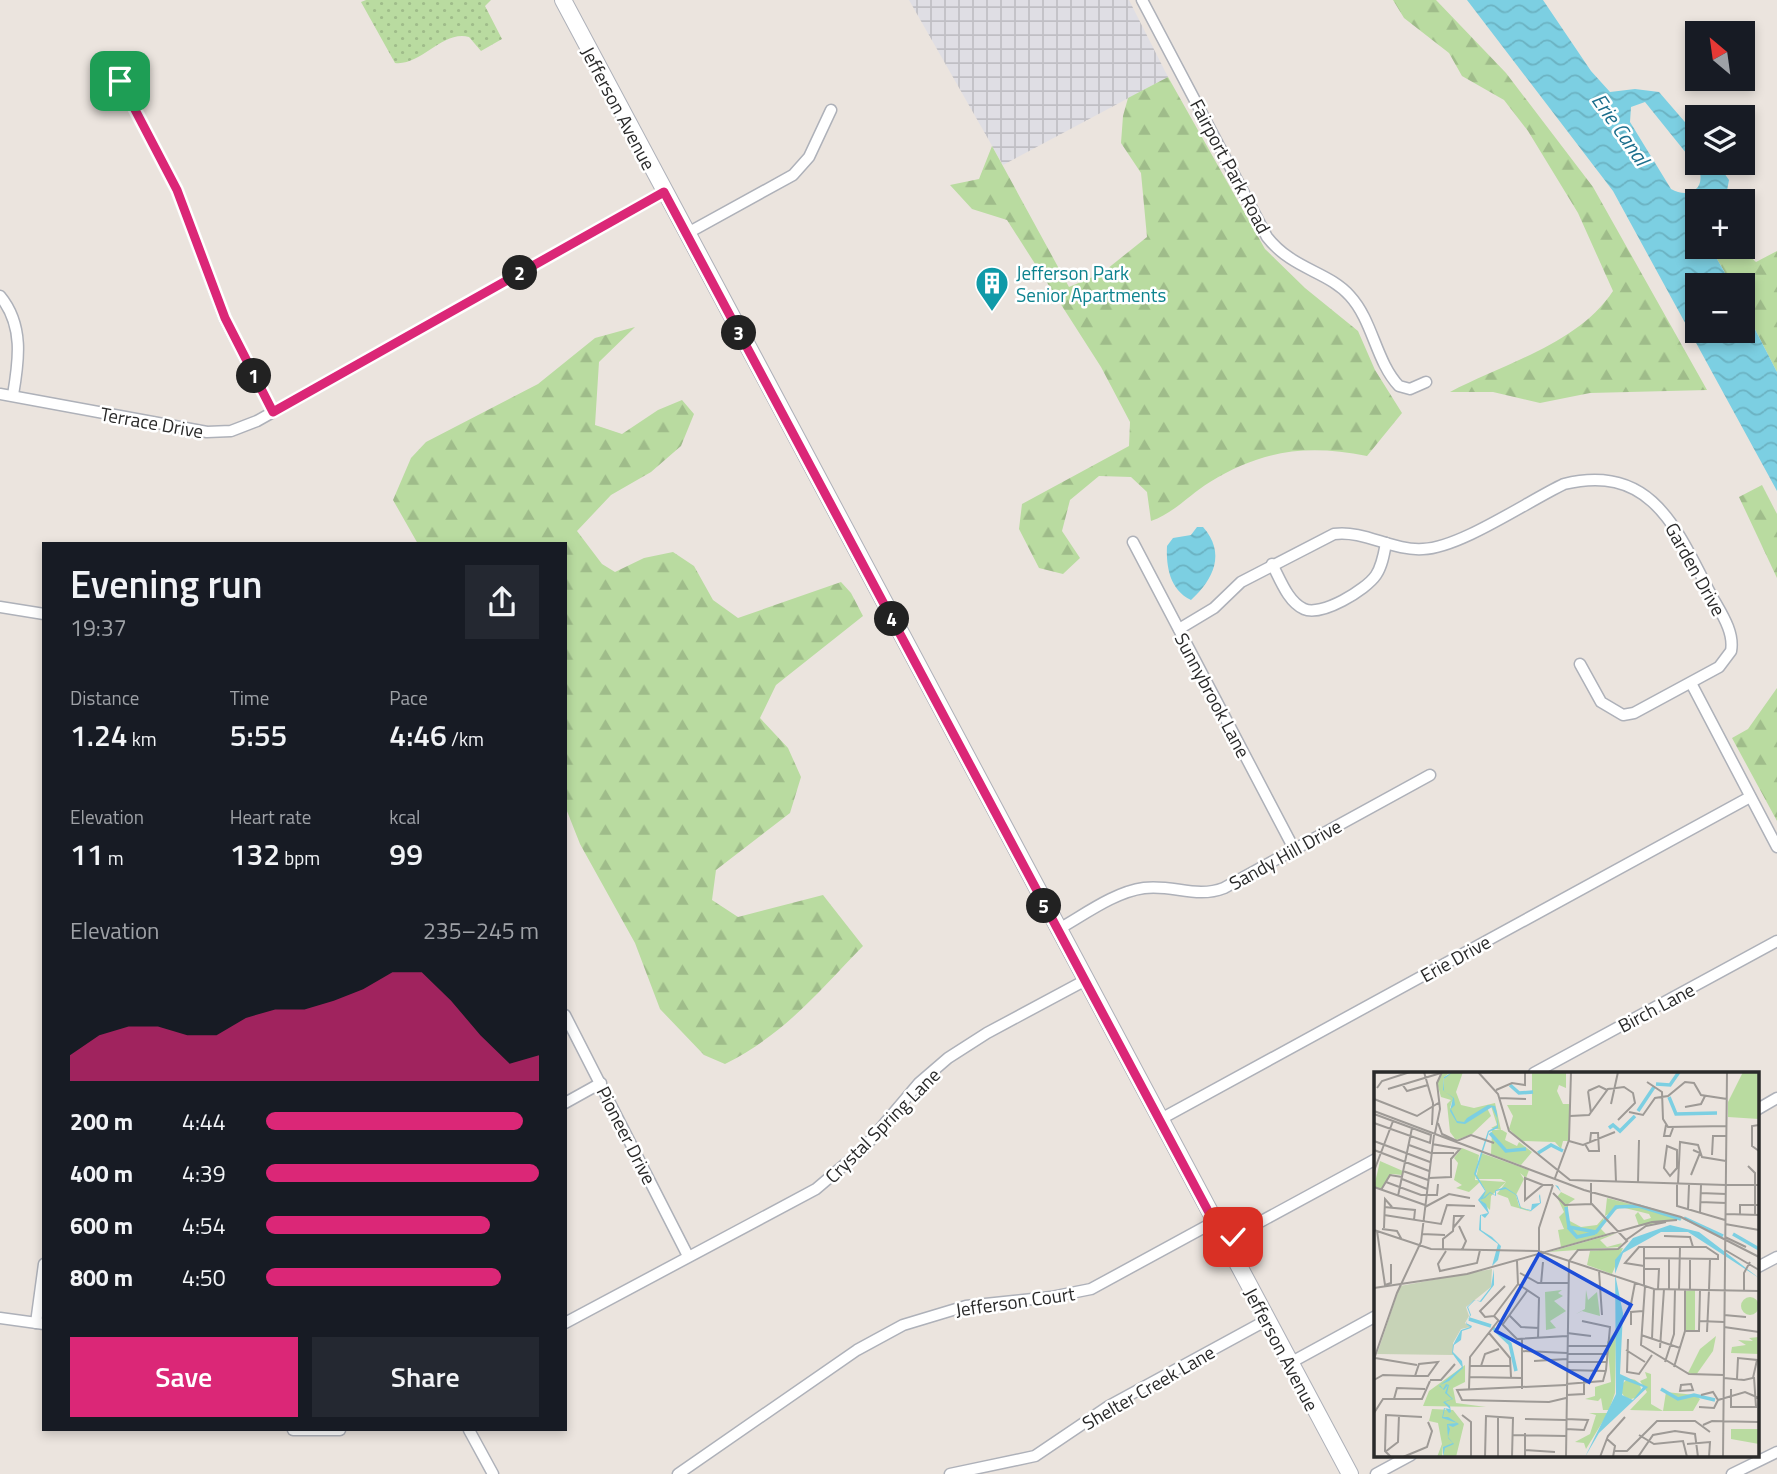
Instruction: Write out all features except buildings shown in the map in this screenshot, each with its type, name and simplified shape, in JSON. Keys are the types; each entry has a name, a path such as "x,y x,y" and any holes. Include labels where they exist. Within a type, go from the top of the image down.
{"street":[{"name":"Jefferson Avenue","path":"563,0 1084,981 1350,1474"},
{"name":"Fairport Park Road","path":"1142,0 1267,237 1288,258 1349,294 1363,313 1396,382 1410,389 1426,382"},
{"path":"120,81 177,190 225,318 273,412"},
{"path":"686,234 793,175 809,157 831,110"},
{"name":"Terrace Drive","path":"0,394 172,428 207,432 230,431 273,412 664,192"},
{"path":"0,296 10,310 18,335 19,361 13,395"},
{"name":"Garden Drive","path":"1179,629 1214,608 1241,582 1334,534 1348,532 1422,550 1440,547 1546,492 1583,479 1616,480 1631,486 1658,505 1677,530 1731,635 1731,651 1725,662 1691,683 1634,713 1623,715 1601,702 1580,664"},
{"name":"Sunnybrook Lane","path":"1133,542 1293,847"},
{"path":"1272,564 1293,601 1306,610 1323,609 1366,587 1377,573 1386,543"},
{"path":"0,607 42,614"},
{"path":"1691,683 1777,847"},
{"name":"Sandy Hill Drive","path":"1057,930 1134,890 1161,888 1199,894 1216,891 1430,775"},
{"name":"Erie Drive","path":"1159,1120 1750,797"},
{"name":"Birch Lane","path":"1536,1072 1777,942"},
{"name":"Crystal Spring Lane","path":"567,1322 816,1189 854,1157 919,1083 948,1058 987,1032 1084,981"},
{"name":"Pioneer Drive","path":"567,1019 688,1256"},
{"path":"567,1102 601,1083"},
{"path":"1760,1108 1777,1098"},
{"path":"1224,1241 1374,1160"},
{"name":"Jefferson Court","path":"678,1474 858,1350 903,1325 966,1306 1051,1297 1091,1289 1214,1222"},
{"path":"1760,1266 1777,1257"},
{"path":"0,1318 40,1323 42,1294"},
{"path":"1290,1363 1374,1317"},
{"name":"Shelter Creek Lane","path":"950,1474 1035,1456 1109,1406 1267,1320"},
{"path":"470,1431 493,1474"},
{"path":"1732,1474 1777,1452"},
{"path":"1376,1474 1409,1456"}],"shaded area":[{"path":"909,0 1129,0 1168,77 1003,165"}],"green space":[{"path":"491,0 485,6 502,39 481,51 469,37 459,36 414,59 395,63 361,2"},
{"path":"1393,0 1436,0 1506,73 1593,187 1707,390 1590,393 1540,403 1493,392 1450,392 1561,339 1598,309 1613,291 1578,213 1528,131 1504,100 1462,76 1449,53 1404,18"},
{"path":"1168,77 1265,249 1305,288 1358,331 1375,370 1402,413 1367,456 1324,450 1267,457 1229,471 1151,521 1147,492 1131,477 1099,476 1070,500 1062,531 1080,558 1063,574 1039,568 1019,529 1022,504 1129,446 1130,422 1101,367 1007,220 972,209 950,185 979,179 992,146 1069,287 1102,273 1147,237 1141,173 1121,143 1123,116 1128,98"},
{"path":"1777,251 1777,372 1755,329 1755,273 1725,273 1717,259 1753,259 1756,262"},
{"path":"635,327 599,362 595,425 622,434 658,410 682,400 694,414 681,446 651,472 611,495 577,531 602,564 615,572 644,558 673,552 694,566 713,600 738,618 841,582 851,593 863,616 776,685 760,718 788,748 801,777 790,813 716,870 712,900 738,917 823,895 863,946 783,1025 747,1052 725,1064 704,1055 660,1009 635,943 580,844 567,811 567,542 417,542 393,500 411,458 426,442 538,384 595,338"},
{"path":"1762,485 1777,514 1777,578 1739,497"},
{"path":"1777,688 1777,821 1732,738 1748,729"}],"water":[{"name":"Erie Canal","path":"1467,0 1543,0 1591,71 1610,92 1635,89 1659,92 1685,122 1685,152 1645,102 1631,107 1630,122 1671,189 1685,193 1685,259 1717,259 1725,273 1685,273 1685,323 1613,191"},
{"path":"1701,175 1725,175 1729,180 1727,189 1696,189"},
{"path":"1755,329 1777,372 1777,491 1696,343 1755,343"},
{"path":"1197,527 1203,527 1210,537 1215,556 1211,575 1191,600 1174,584 1167,562 1167,546 1173,538 1191,535"}],"place":[{"name":"Jefferson Park Senior Apartments","path":"992,313"}],"route":[{"path":"120,81 177,190 237,346 273,412 664,192 1224,1241 1233,1237"}]}
